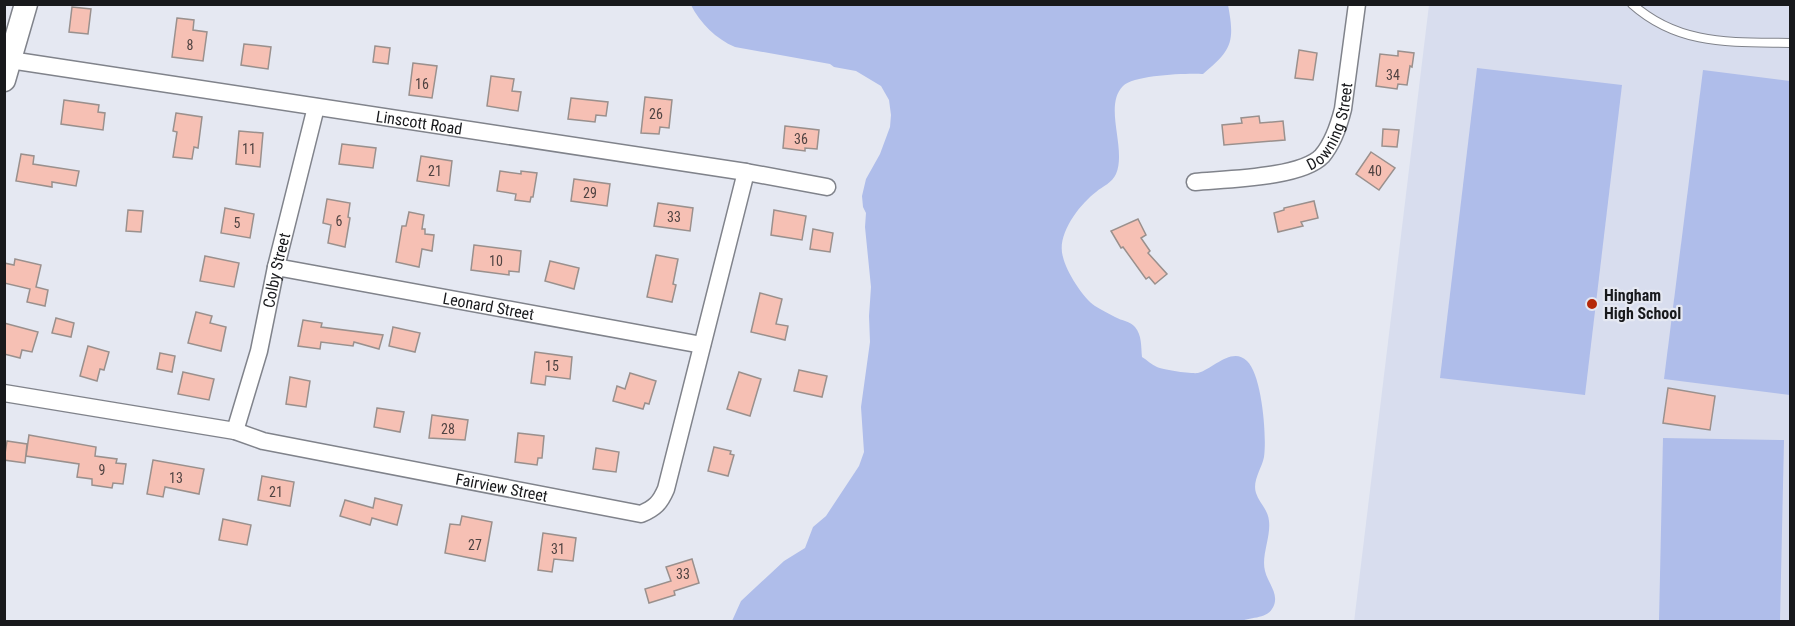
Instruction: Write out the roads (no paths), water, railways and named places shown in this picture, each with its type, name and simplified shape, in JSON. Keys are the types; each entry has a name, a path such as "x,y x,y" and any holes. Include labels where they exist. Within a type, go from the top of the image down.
{"main road":[{"path":"8,70 26,4"}],"street":[{"name":"Downing Street","path":"1196,182 1294,171 1310,165 1322,156 1339,124 1357,4"},
{"name":"Linscott Road","path":"8,70 316,107 746,172 827,187"},
{"name":"Colby Street","path":"235,431 259,351 276,267 316,107"},
{"name":"Fairview Street","path":"4,393 235,431 263,441 641,514 654,509 661,501 666,489 746,172"},
{"name":"Leonard Street","path":"276,267 702,345"}],"lane":[{"path":"1632,4 1660,25 1681,35 1718,41 1791,43"}],"place":[{"name":"Hingham High School","path":"1592,304"}]}
